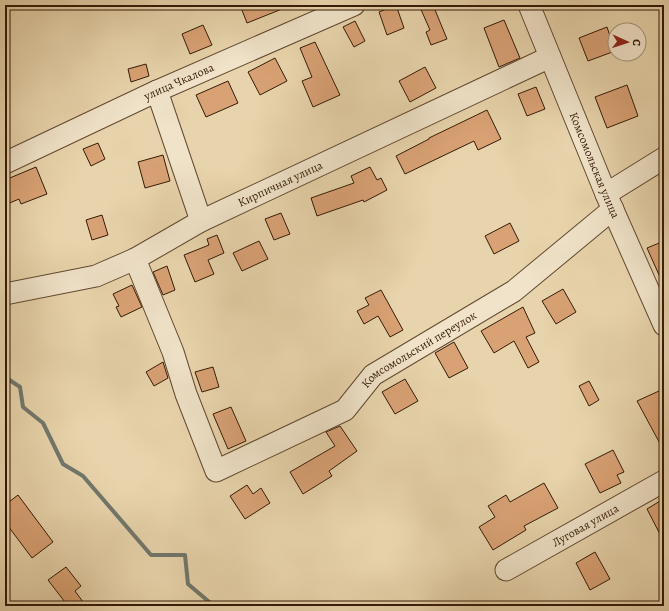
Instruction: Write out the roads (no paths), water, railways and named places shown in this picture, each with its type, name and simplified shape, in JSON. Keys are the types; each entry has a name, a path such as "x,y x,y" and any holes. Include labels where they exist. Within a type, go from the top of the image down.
{"street":[{"name":"улица Чкалова","path":"5,163 157,91 354,5"},
{"name":"Комсомольская улица","path":"529,5 609,202 664,325"},
{"name":"Кирпичная улица","path":"5,294 96,276 135,259 201,222 550,57"},
{"path":"157,91 201,222"},
{"name":"Комсомольский переулок","path":"135,259 173,352 186,394 216,471 345,410 373,375 514,291 609,202 664,158"},
{"name":"Луговая улица","path":"506,570 664,481"}],"waterway":[{"path":"5,377 20,387 23,407 43,423 63,464 83,476 151,555 185,555 188,584 214,606"}]}
